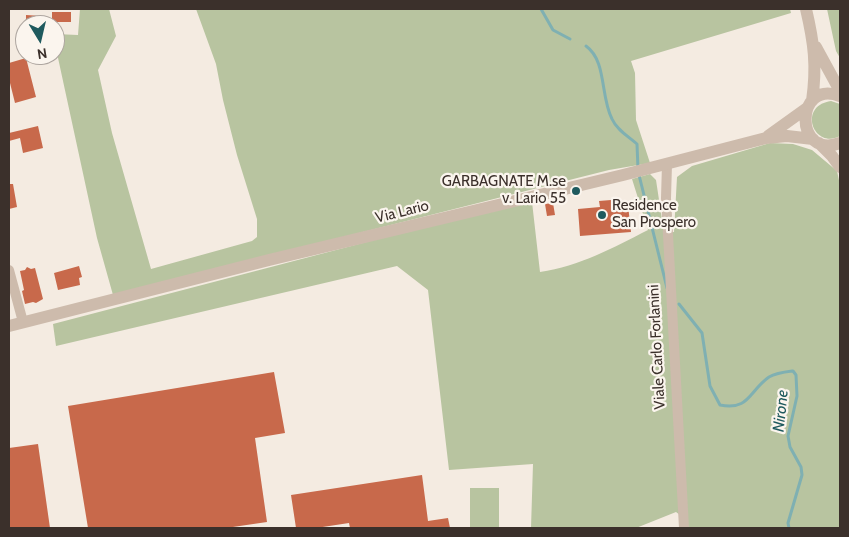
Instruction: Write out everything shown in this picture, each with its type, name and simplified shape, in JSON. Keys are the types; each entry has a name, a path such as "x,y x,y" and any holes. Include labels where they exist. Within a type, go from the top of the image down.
{"street":[{"path":"806,9 814,44 816,68 804,122 809,134 840,167"},
{"path":"814,44 840,91"},
{"path":"809,105 824,94 840,96"},
{"name":"Via Lario","path":"766,138 809,105"},
{"name":"Via Lario","path":"9,326 637,172 766,138 787,136 827,145 840,143"},
{"name":"Viale Carlo Forlanini","path":"668,164 666,198 684,528"},
{"path":"9,270 23,322"}],"green space":[{"path":"80,9 109,9 116,36 98,70 112,133 151,269 252,241 257,237 257,219 237,155 216,64 196,9 790,9 791,13 631,61 635,73 636,120 650,163 609,170 113,295 97,238 60,65 65,65 65,34 78,35"},
{"path":"827,9 840,9 840,58 836,51"},
{"path":"831,101 840,104 840,136 831,139 823,137 817,132 813,126 812,118 814,111 821,105"},
{"path":"770,143 793,144 812,150 837,171 840,185 840,528 686,528 685,519 676,512 636,528 531,528 533,464 449,470 428,290 397,266 56,346 53,324 443,222 532,202 540,272 555,269 596,256 648,230 632,179 650,174 656,180 664,233 674,232 677,177 692,166"},
{"path":"470,488 499,488 499,528 470,528"}],"building":[{"path":"52,12 71,12 71,22 65,22 65,15 52,15"},
{"path":"15,61 15,65 28,65 36,97 15,103 9,79 9,63"},
{"path":"38,126 43,148 23,153 20,138 9,141 9,133"},
{"path":"9,184 13,184 17,207 9,209"},
{"path":"611,200 611,207 628,205 631,232 580,236 578,209 600,207 599,201"},
{"path":"553,203 555,215 547,216 545,204"},
{"path":"79,266 82,277 79,278 80,285 58,290 54,273"},
{"path":"27,267 35,268 43,299 36,303 25,304 20,271 25,270"},
{"path":"274,372 285,433 255,438 267,522 226,528 88,528 68,406"},
{"path":"38,444 50,528 9,528 9,448"},
{"path":"422,475 428,521 448,518 450,528 350,528 349,523 316,528 296,528 291,495"}],"waterway":[{"name":"Nirone","path":"541,9 553,30 570,39"},
{"name":"Nirone","path":"586,46 593,52 597,60 608,110 614,123 637,144 638,169"},
{"name":"Nirone","path":"639,175 667,288"},
{"name":"Nirone","path":"679,304 702,333 710,386 720,405 730,406 743,402 769,377 793,371 796,375 797,396 788,436 790,447 801,467 802,475 788,523 789,528"}],"place":[{"name":"GARBAGNATE M.se v. Lario 55","path":"576,191"},
{"name":"Residence San Prospero","path":"602,215"}]}
